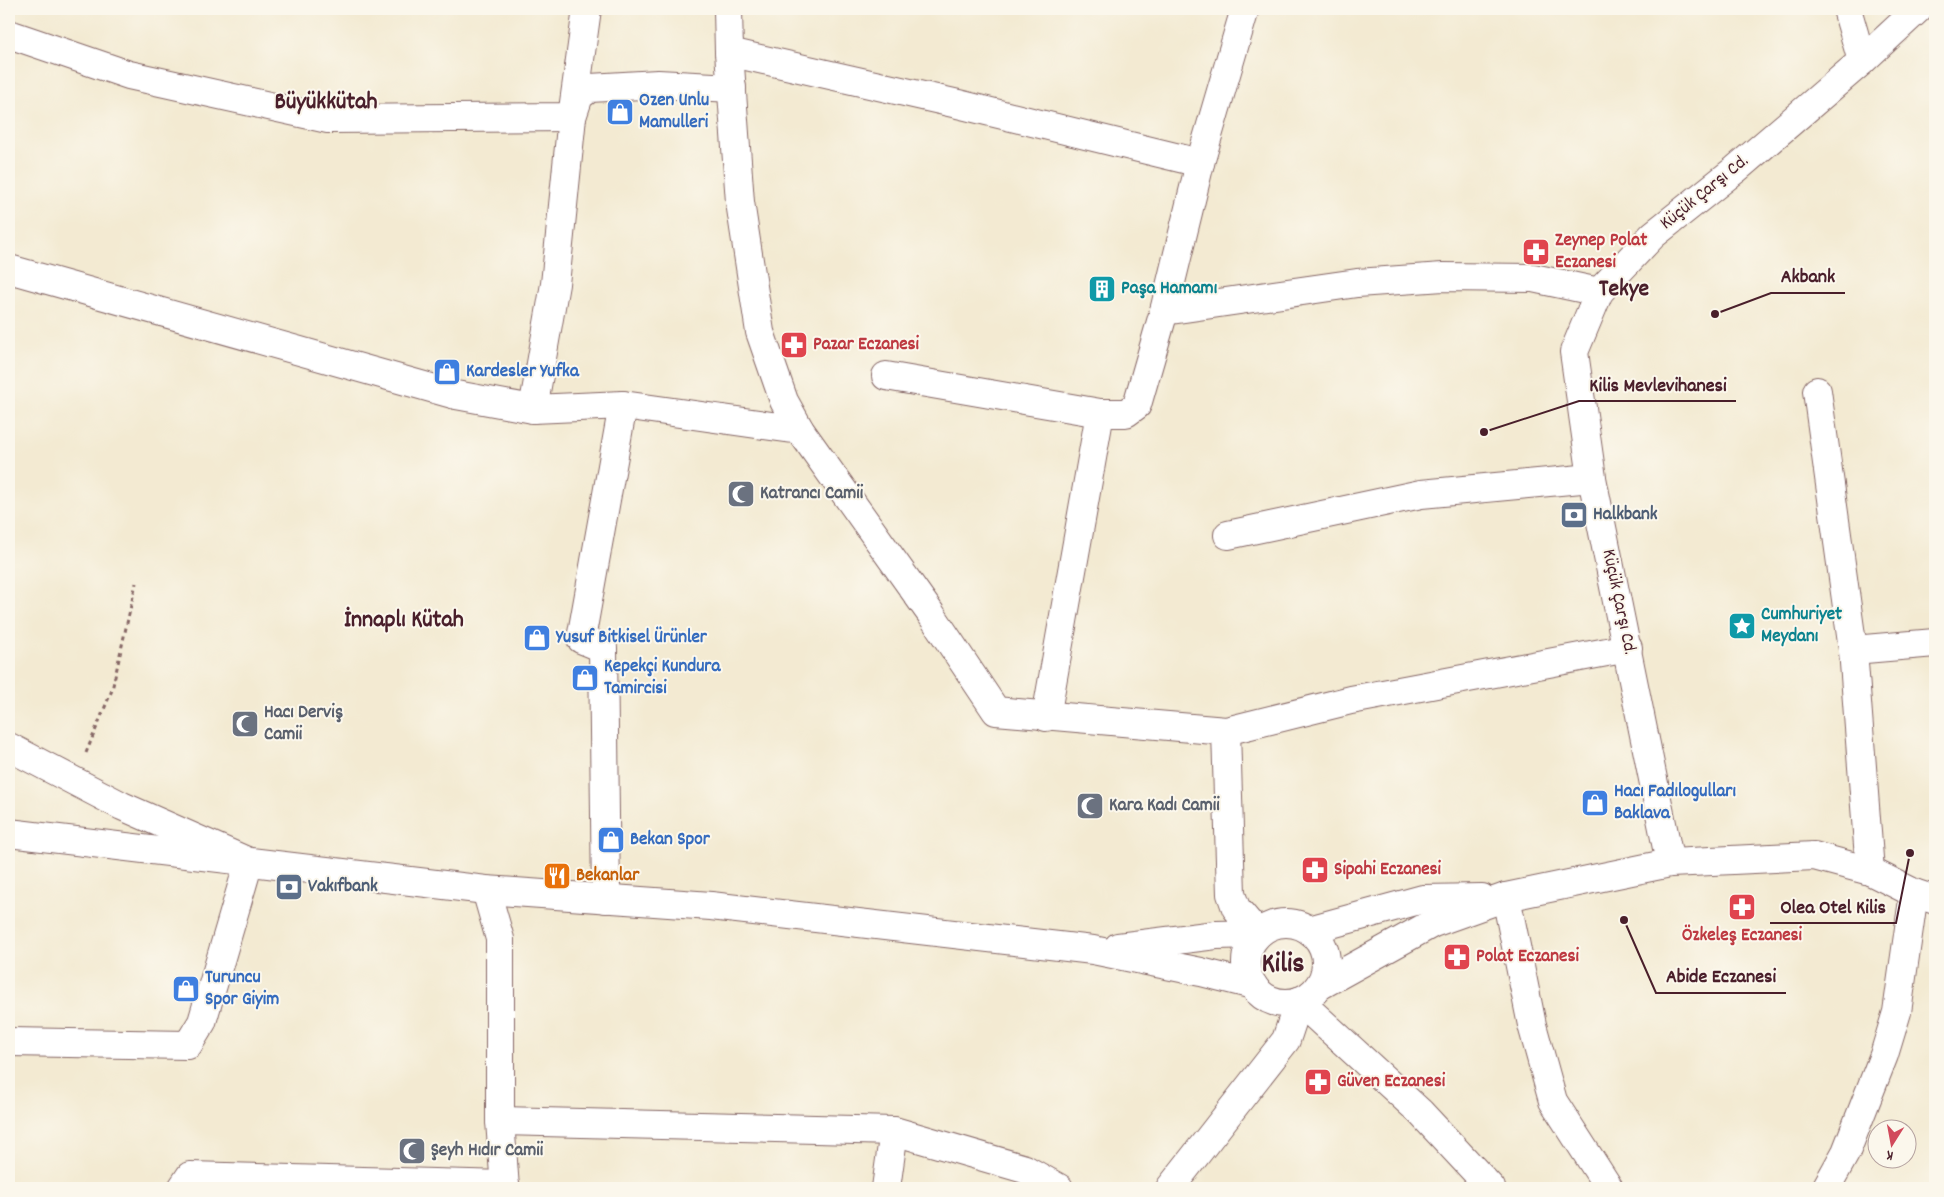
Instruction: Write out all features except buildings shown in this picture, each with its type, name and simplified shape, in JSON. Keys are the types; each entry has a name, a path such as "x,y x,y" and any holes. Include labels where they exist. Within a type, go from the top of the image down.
{"street":[{"path":"533,409 555,284 572,117 587,9"},
{"path":"728,9 729,52 740,202 760,332 784,401 800,430 931,614 996,711 1046,717 1226,731 1351,700 1628,648"},
{"path":"886,376 1100,413 1126,413 1137,405 1164,311 1200,163 1245,9"},
{"path":"1847,9 1862,61"},
{"name":"Küçük Çarşı Cd.","path":"1670,863 1628,648 1592,478 1574,352 1599,292 1653,235 1736,169 1862,61 1918,9"},
{"path":"9,34 129,75 328,118 572,117"},
{"path":"729,52 958,104 1200,163"},
{"path":"572,117 579,96 590,88 658,84 732,88"},
{"path":"9,269 456,395 533,409 623,405 800,430"},
{"path":"1164,311 1357,283 1443,277 1533,278 1599,292"},
{"path":"1817,391 1853,650 1870,871"},
{"path":"606,899 603,648 581,639 623,405"},
{"path":"1046,717 1100,413"},
{"path":"1228,535 1421,494 1592,478"},
{"path":"1853,650 1935,643"},
{"path":"1226,731 1231,894 1236,908 1258,934"},
{"path":"9,747 122,806 249,862"},
{"path":"9,833 486,890 711,906 1094,950 1201,972 1252,985"},
{"path":"1170,1188 1286,1040 1309,993 1324,975 1326,962 1324,950 1318,939 1308,930 1297,925 1283,923 1270,927 1258,934 1250,946 1246,959 1247,972 1252,985 1262,995 1286,1003 1309,993 1433,923 1506,897 1670,863 1814,856 1870,871 1925,897 1897,1012 1884,1055 1846,1152 1826,1188"},
{"path":"9,1042 188,1045 202,1022 249,862"},
{"path":"182,1188 190,1176 505,1186 500,1121 500,938 486,890"},
{"path":"1308,930 1423,899 1506,897"},
{"path":"1506,897 1532,1025 1553,1101 1609,1188"},
{"path":"1094,950 1216,936 1258,934"},
{"path":"1309,993 1491,1188"},
{"path":"500,1121 894,1131 1024,1169 1059,1188"},
{"path":"886,1188 894,1131"}],"path":[{"path":"75,782 112,690 136,583"}],"place":[{"name":"Ozen Unlu Mamulleri","path":"620,112"},
{"name":"Zeynep Polat Eczanesi","path":"1536,252"},
{"name":"Paşa Hamamı","path":"1102,289"},
{"name":"Akbank","path":"1715,314"},
{"name":"Pazar Eczanesi","path":"794,345"},
{"name":"Kardesler Yufka","path":"447,372"},
{"name":"Kilis Mevlevihanesi","path":"1484,432"},
{"name":"Katrancı Camii","path":"741,494"},
{"name":"Halkbank","path":"1574,515"},
{"name":"Cumhuriyet Meydanı","path":"1742,626"},
{"name":"Yusuf Bitkisel Ürünler","path":"537,638"},
{"name":"Kepekçi Kundura Tamircisi","path":"585,678"},
{"name":"Hacı Derviş Camii","path":"245,724"},
{"name":"Hacı Fadılogulları Baklava","path":"1595,803"},
{"name":"Kara Kadı Camii","path":"1090,806"},
{"name":"Bekan Spor","path":"611,840"},
{"name":"Olea Otel Kilis","path":"1910,853"},
{"name":"Sipahi Eczanesi","path":"1315,870"},
{"name":"Bekanlar","path":"557,876"},
{"name":"Vakıfbank","path":"289,887"},
{"name":"Özkeleş Eczanesi","path":"1742,907"},
{"name":"Abide Eczanesi","path":"1624,920"},
{"name":"Polat Eczanesi","path":"1457,957"},
{"name":"Turuncu Spor Giyim","path":"186,989"},
{"name":"Güven Eczanesi","path":"1318,1082"},
{"name":"Şeyh Hıdır Camii","path":"412,1151"}],"district":[{"name":"Büyükkütah","path":"326,103"},
{"name":"Tekye","path":"1624,290"},
{"name":"İnnaplı Kütah","path":"404,621"},
{"name":"Kilis","path":"1283,965"}]}
